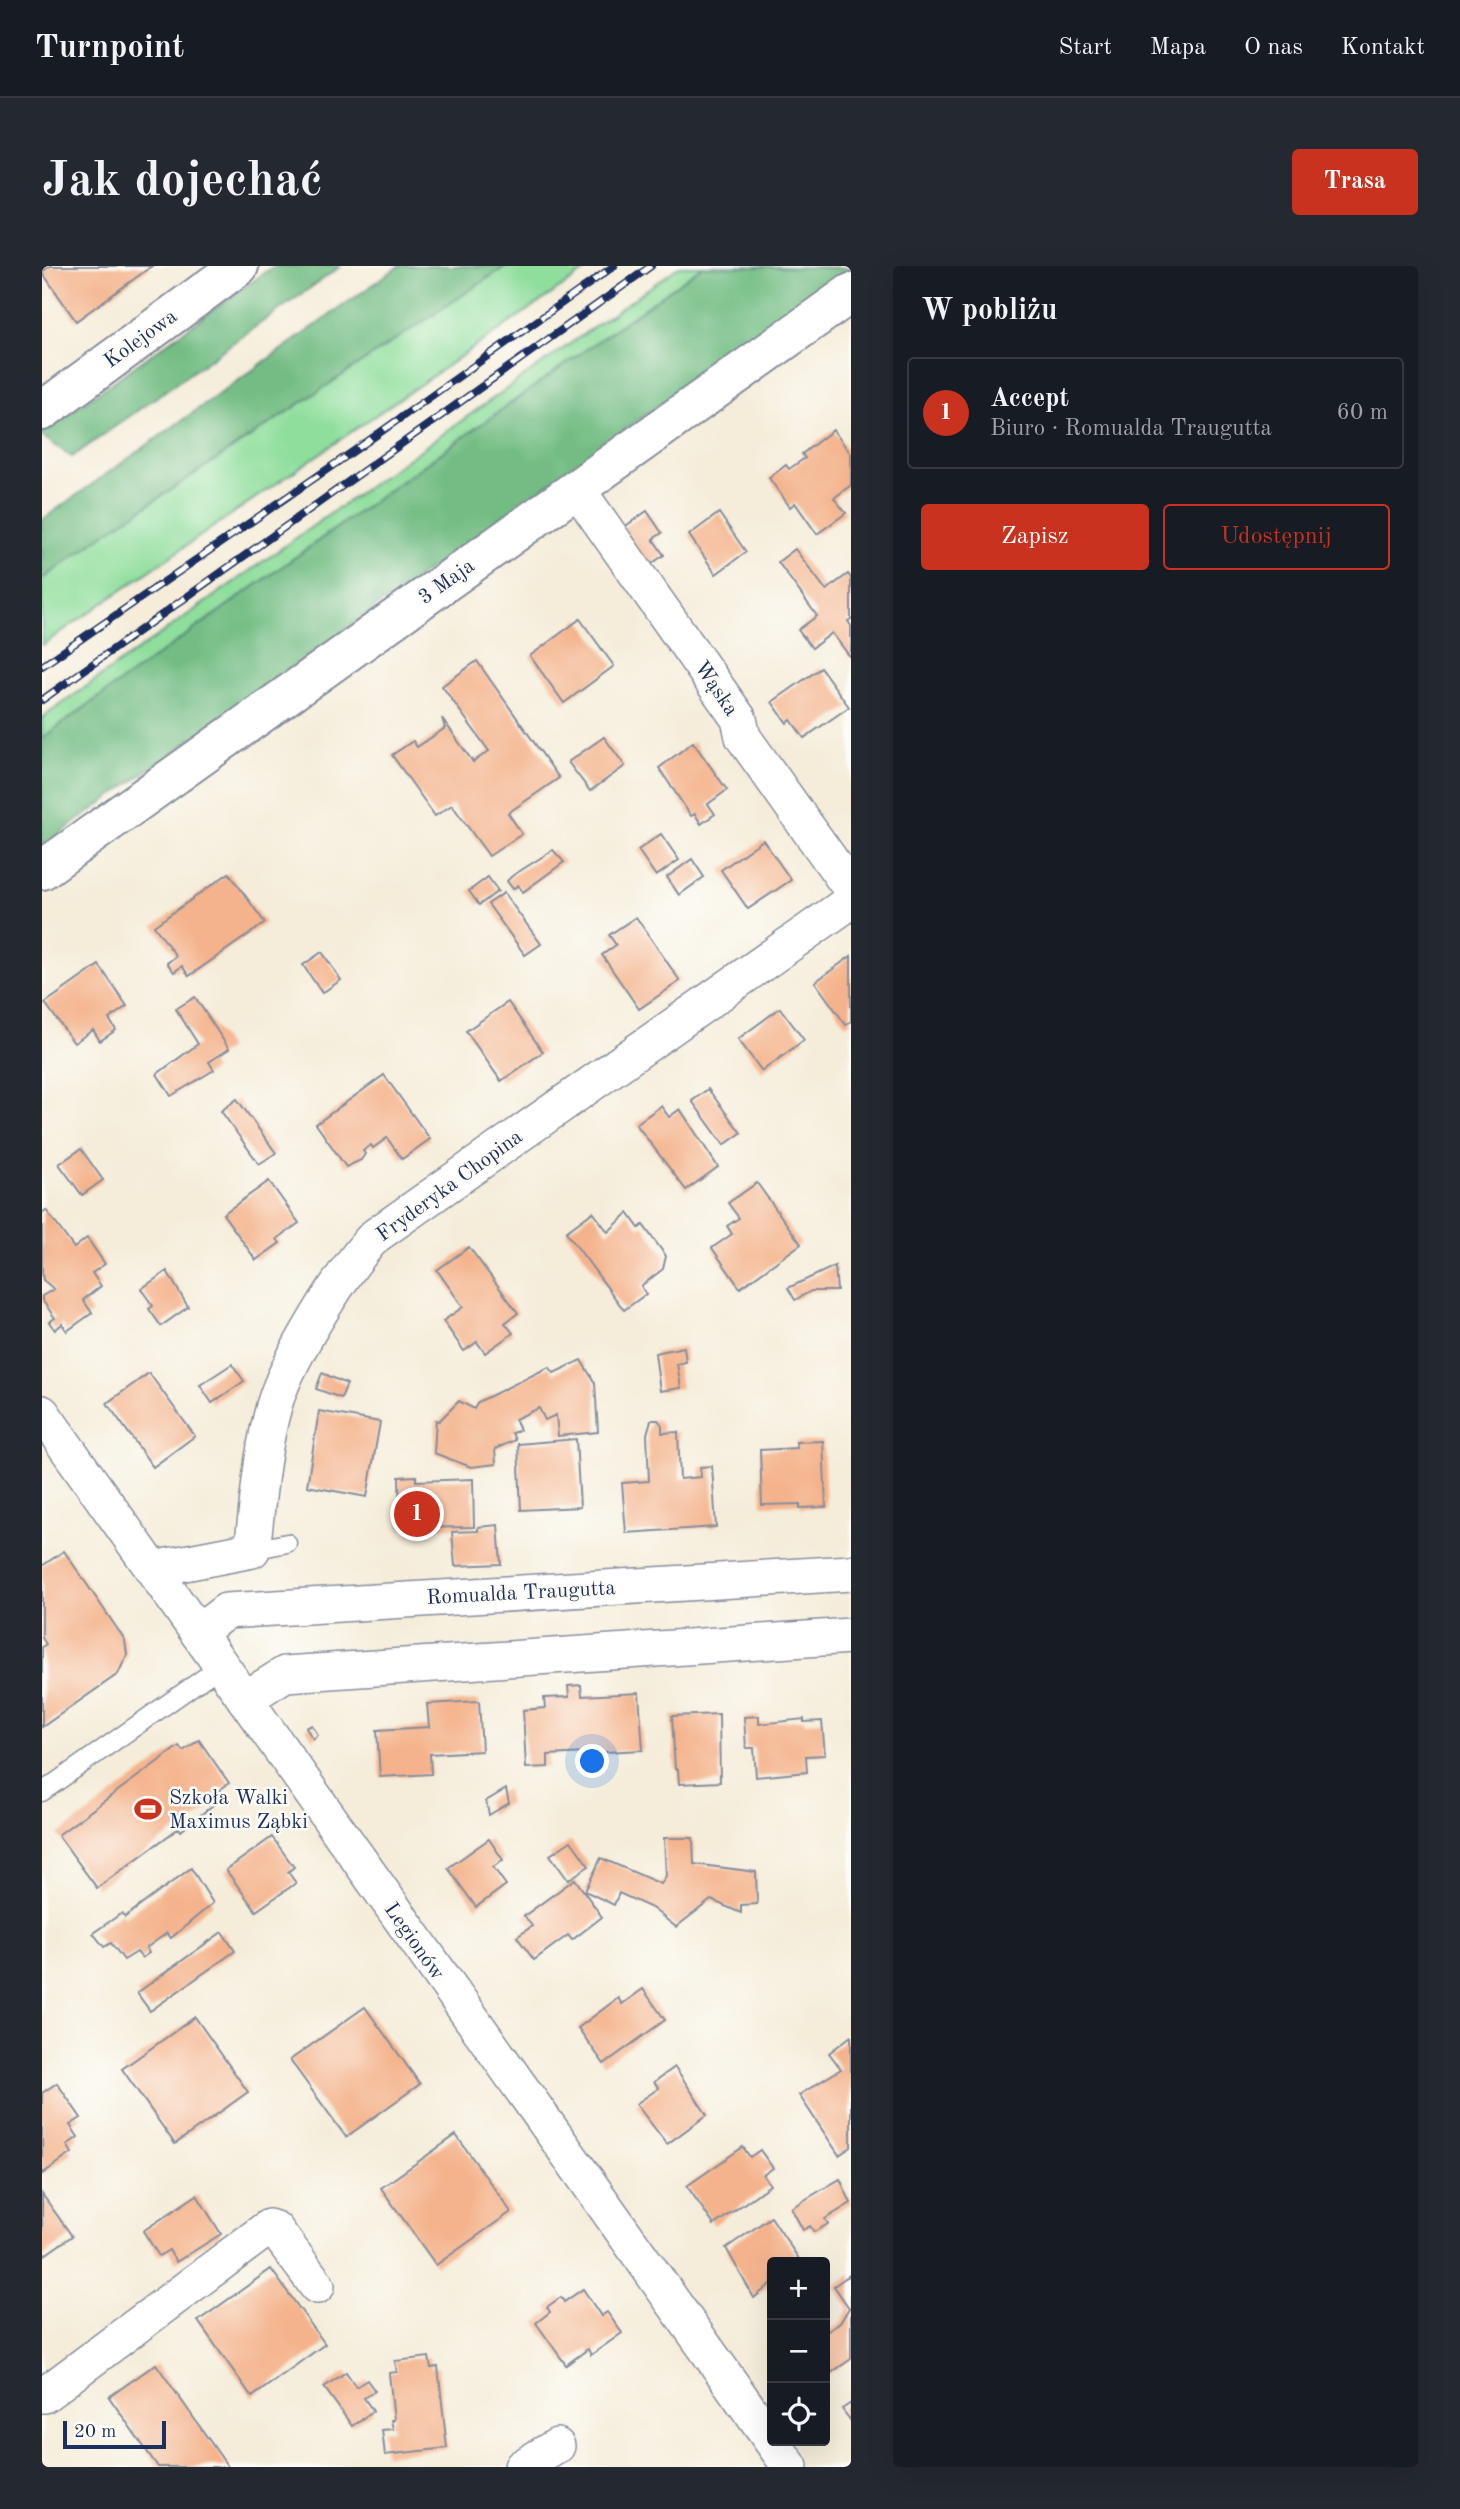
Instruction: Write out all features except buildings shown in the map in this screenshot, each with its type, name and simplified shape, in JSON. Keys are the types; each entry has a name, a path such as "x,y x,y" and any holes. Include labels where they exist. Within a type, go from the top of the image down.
{"street":[{"name":"Kolejowa","path":"42,411 224,270"},
{"name":"3 Maja","path":"42,870 851,293"},
{"name":"Wąska","path":"577,489 739,719 743,737 851,889"},
{"name":"Fryderyka Chopina","path":"252,1550 273,1410 284,1377 362,1250 375,1236 851,901"},
{"name":"Legionów","path":"42,1413 790,2467"},
{"path":"153,1569 252,1550"},
{"name":"Romualda Traugutta","path":"198,1633 226,1611 851,1573"},
{"path":"245,1699 285,1674 851,1636"},
{"path":"44,2395 266,2222 317,2286"},
{"path":"522,2467 557,2446"}],"lane":[{"path":"252,1550 287,1543"},
{"path":"42,1792 221,1666"}],"green space":[{"path":"274,266 341,266 72,457 42,436 42,433"},
{"path":"399,266 506,266 100,537 42,579 42,520"},
{"path":"506,266 592,266 42,645 42,579 100,537"},
{"path":"680,266 703,266 42,738 42,718"},
{"path":"703,266 851,268 42,846 42,738"}],"railway":[{"path":"42,666 361,446 614,266"},
{"path":"42,700 651,266"}],"place":[{"name":"Accept","path":"417,1514"},
{"name":"Szkoła Walki Maximus Ząbki","path":"148,1809"}]}
